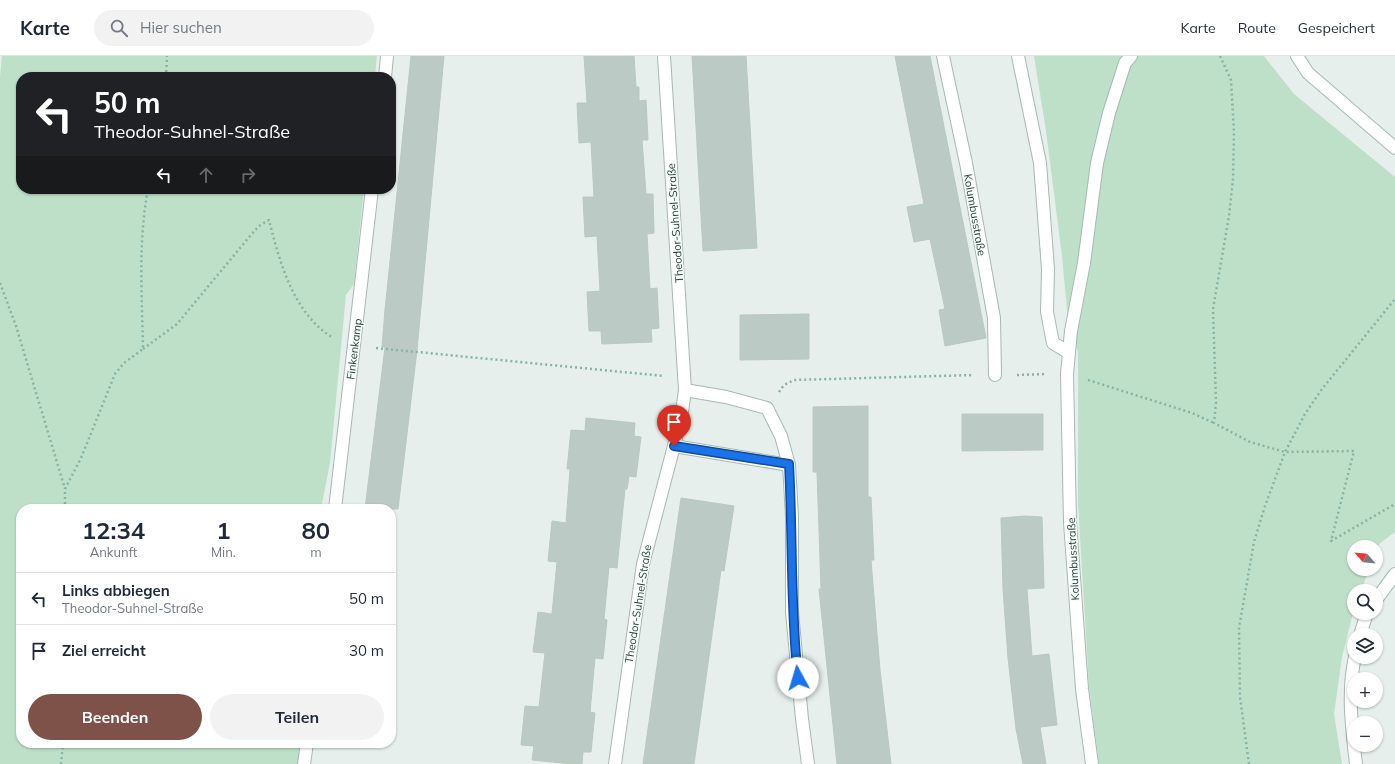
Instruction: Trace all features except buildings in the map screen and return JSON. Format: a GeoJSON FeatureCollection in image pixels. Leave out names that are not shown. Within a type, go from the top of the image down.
{"type":"FeatureCollection","features":[{"type":"Feature","properties":{"kind":"street"},"geometry":{"type":"LineString","coordinates":[[385,72],[387,56]]}},
{"type":"Feature","properties":{"kind":"street","name":"Theodor-Suhnel-Straße"},"geometry":{"type":"LineString","coordinates":[[615,764],[643,564],[681,419],[685,384],[664,56]]}},
{"type":"Feature","properties":{"kind":"street","name":"Kolumbusstraße"},"geometry":{"type":"LineString","coordinates":[[943,56],[966,163],[994,318],[995,375]]}},
{"type":"Feature","properties":{"kind":"street"},"geometry":{"type":"LineString","coordinates":[[1018,56],[1041,170],[1048,269],[1047,312],[1053,343],[1068,352]]}},
{"type":"Feature","properties":{"kind":"street","name":"Kolumbusstraße"},"geometry":{"type":"LineString","coordinates":[[1092,764],[1082,689],[1070,530],[1067,374],[1068,352],[1084,263],[1097,163],[1109,113],[1125,63],[1131,56]]}},
{"type":"Feature","properties":{"kind":"street"},"geometry":{"type":"LineString","coordinates":[[1297,56],[1308,73],[1395,148]]}},
{"type":"Feature","properties":{"kind":"street","name":"Finkenkamp"},"geometry":{"type":"LineString","coordinates":[[336,504],[371,194]]}},
{"type":"Feature","properties":{"kind":"street"},"geometry":{"type":"LineString","coordinates":[[685,384],[767,408],[781,436],[789,464],[792,516],[792,612],[801,711],[808,764]]}},
{"type":"Feature","properties":{"kind":"street"},"geometry":{"type":"LineString","coordinates":[[674,446],[789,464]]}},
{"type":"Feature","properties":{"kind":"street"},"geometry":{"type":"LineString","coordinates":[[1383,590],[1395,574]]}},
{"type":"Feature","properties":{"kind":"street"},"geometry":{"type":"LineString","coordinates":[[1353,664],[1352,720],[1356,764]]}},
{"type":"Feature","properties":{"kind":"street"},"geometry":{"type":"LineString","coordinates":[[304,764],[306,748]]}},
{"type":"Feature","properties":{"kind":"path"},"geometry":{"type":"LineString","coordinates":[[166,72],[167,56]]}},
{"type":"Feature","properties":{"kind":"path"},"geometry":{"type":"LineString","coordinates":[[1214,423],[1216,402],[1213,309],[1230,216],[1234,140],[1231,80],[1220,56]]}},
{"type":"Feature","properties":{"kind":"path"},"geometry":{"type":"LineString","coordinates":[[143,348],[140,254],[142,224],[147,194]]}},
{"type":"Feature","properties":{"kind":"path"},"geometry":{"type":"LineString","coordinates":[[65,489],[81,458],[115,374],[124,363],[177,324],[250,236],[260,226],[269,220],[292,292],[303,308],[327,335],[340,343],[355,346],[685,384]]}},
{"type":"Feature","properties":{"kind":"path"},"geometry":{"type":"LineString","coordinates":[[0,283],[16,326],[65,489],[65,504]]}},
{"type":"Feature","properties":{"kind":"path"},"geometry":{"type":"LineString","coordinates":[[1249,764],[1240,696],[1239,628],[1254,542],[1284,452],[1305,414],[1322,389],[1395,299]]}},
{"type":"Feature","properties":{"kind":"path"},"geometry":{"type":"LineString","coordinates":[[1014,375],[1043,374]]}},
{"type":"Feature","properties":{"kind":"path"},"geometry":{"type":"LineString","coordinates":[[767,408],[784,385],[794,380],[995,375]]}},
{"type":"Feature","properties":{"kind":"path"},"geometry":{"type":"LineString","coordinates":[[1087,379],[1168,405],[1214,423],[1250,442],[1284,452],[1354,451],[1331,541],[1395,504]]}},
{"type":"Feature","properties":{"kind":"path"},"geometry":{"type":"LineString","coordinates":[[61,764],[63,748]]}},
{"type":"Feature","properties":{"kind":"green space"},"geometry":{"type":"Polygon","coordinates":[[[2,56],[377,56],[375,72],[16,72],[16,194],[363,194],[354,284],[346,295],[330,463],[322,504],[16,504],[16,748],[302,748],[300,764],[0,764],[0,76],[2,56]]]}},
{"type":"Feature","properties":{"kind":"green space"},"geometry":{"type":"Polygon","coordinates":[[[1034,56],[1264,56],[1294,94],[1395,177],[1395,532],[1383,541],[1347,540],[1347,576],[1366,576],[1364,584],[1347,584],[1347,620],[1351,620],[1349,628],[1347,628],[1347,637],[1342,657],[1334,714],[1342,764],[1099,764],[1089,686],[1078,504],[1078,352],[1068,321],[1062,256],[1046,131],[1034,56]]]}},
{"type":"Feature","properties":{"kind":"route"},"geometry":{"type":"LineString","coordinates":[[674,446],[789,464],[792,516],[792,612],[798,678]]}}]}
